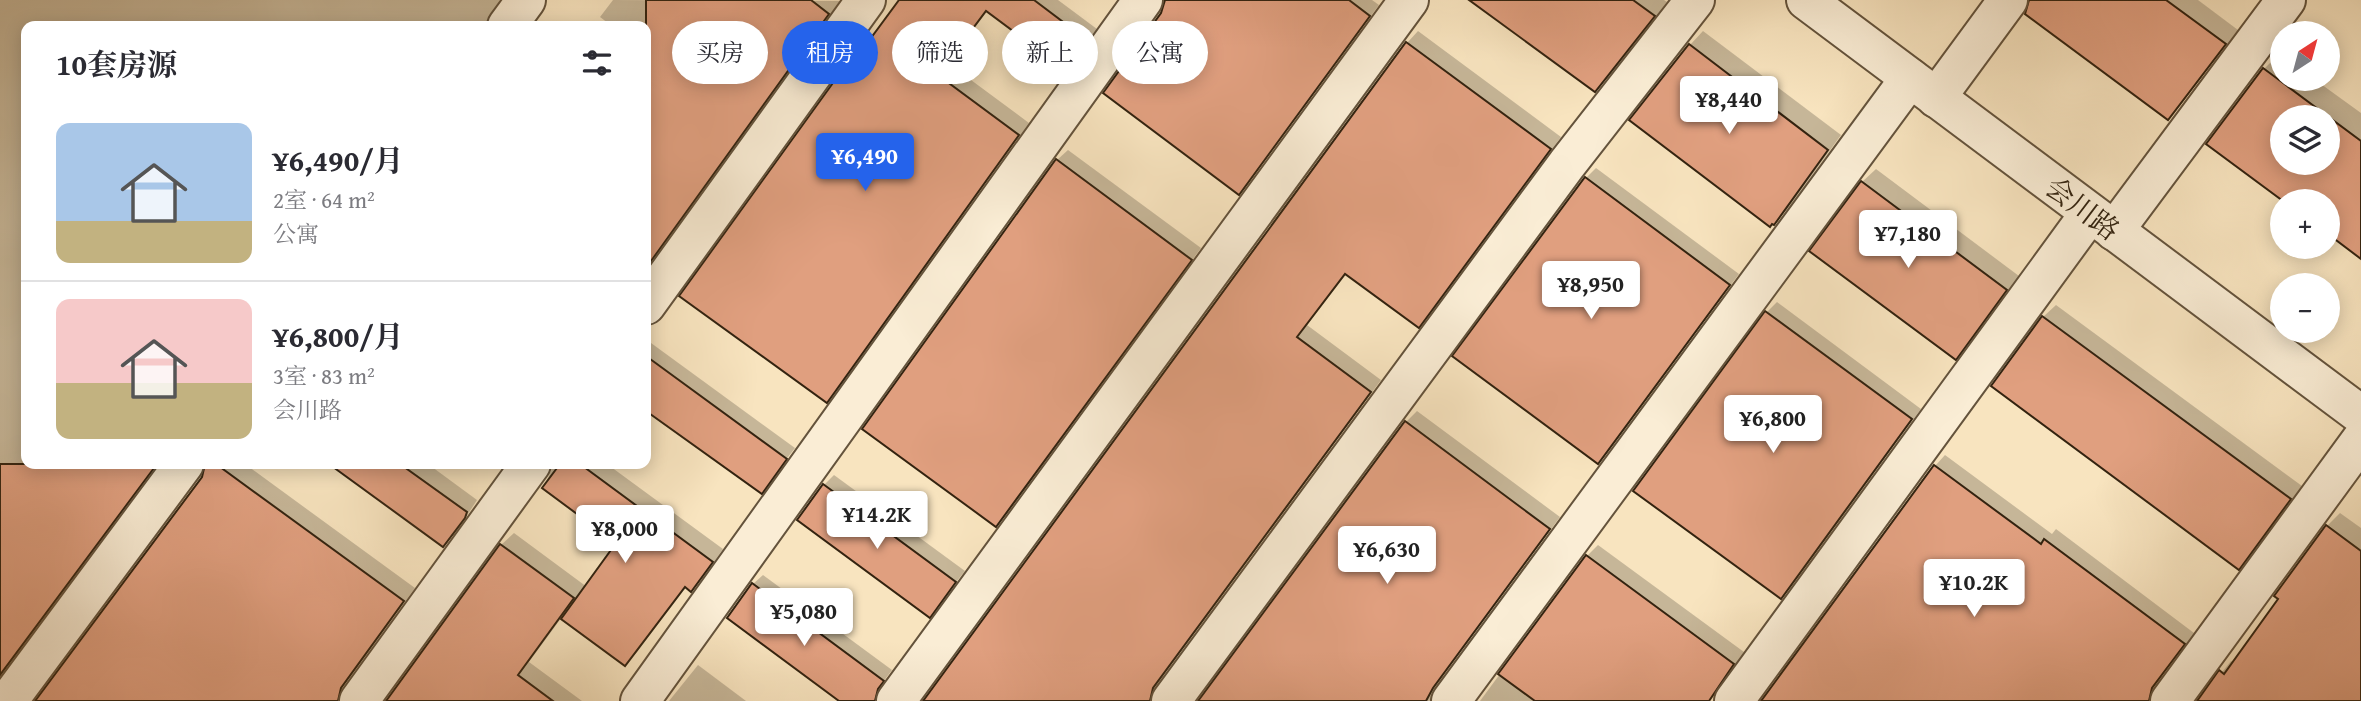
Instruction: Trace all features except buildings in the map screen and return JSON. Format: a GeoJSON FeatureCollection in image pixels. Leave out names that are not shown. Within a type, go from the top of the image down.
{"type":"FeatureCollection","features":[{"type":"Feature","properties":{"kind":"street"},"geometry":{"type":"LineString","coordinates":[[511,21],[526,0]]}},
{"type":"Feature","properties":{"kind":"street"},"geometry":{"type":"LineString","coordinates":[[651,298],[866,0]]}},
{"type":"Feature","properties":{"kind":"street"},"geometry":{"type":"LineString","coordinates":[[640,701],[1143,0]]}},
{"type":"Feature","properties":{"kind":"street"},"geometry":{"type":"LineString","coordinates":[[896,701],[1409,0]]}},
{"type":"Feature","properties":{"kind":"street"},"geometry":{"type":"LineString","coordinates":[[1171,701],[1567,164],[1695,0]]}},
{"type":"Feature","properties":{"kind":"street","name":"会川路"},"geometry":{"type":"LineString","coordinates":[[1806,0],[2361,415]]}},
{"type":"Feature","properties":{"kind":"street"},"geometry":{"type":"LineString","coordinates":[[1451,701],[1923,88],[2008,0]]}},
{"type":"Feature","properties":{"kind":"street"},"geometry":{"type":"LineString","coordinates":[[1734,701],[2102,222],[2286,0]]}},
{"type":"Feature","properties":{"kind":"street"},"geometry":{"type":"LineString","coordinates":[[2170,701],[2361,440]]}},
{"type":"Feature","properties":{"kind":"street"},"geometry":{"type":"LineString","coordinates":[[8,701],[180,469]]}},
{"type":"Feature","properties":{"kind":"street"},"geometry":{"type":"LineString","coordinates":[[359,701],[527,469]]}}]}
